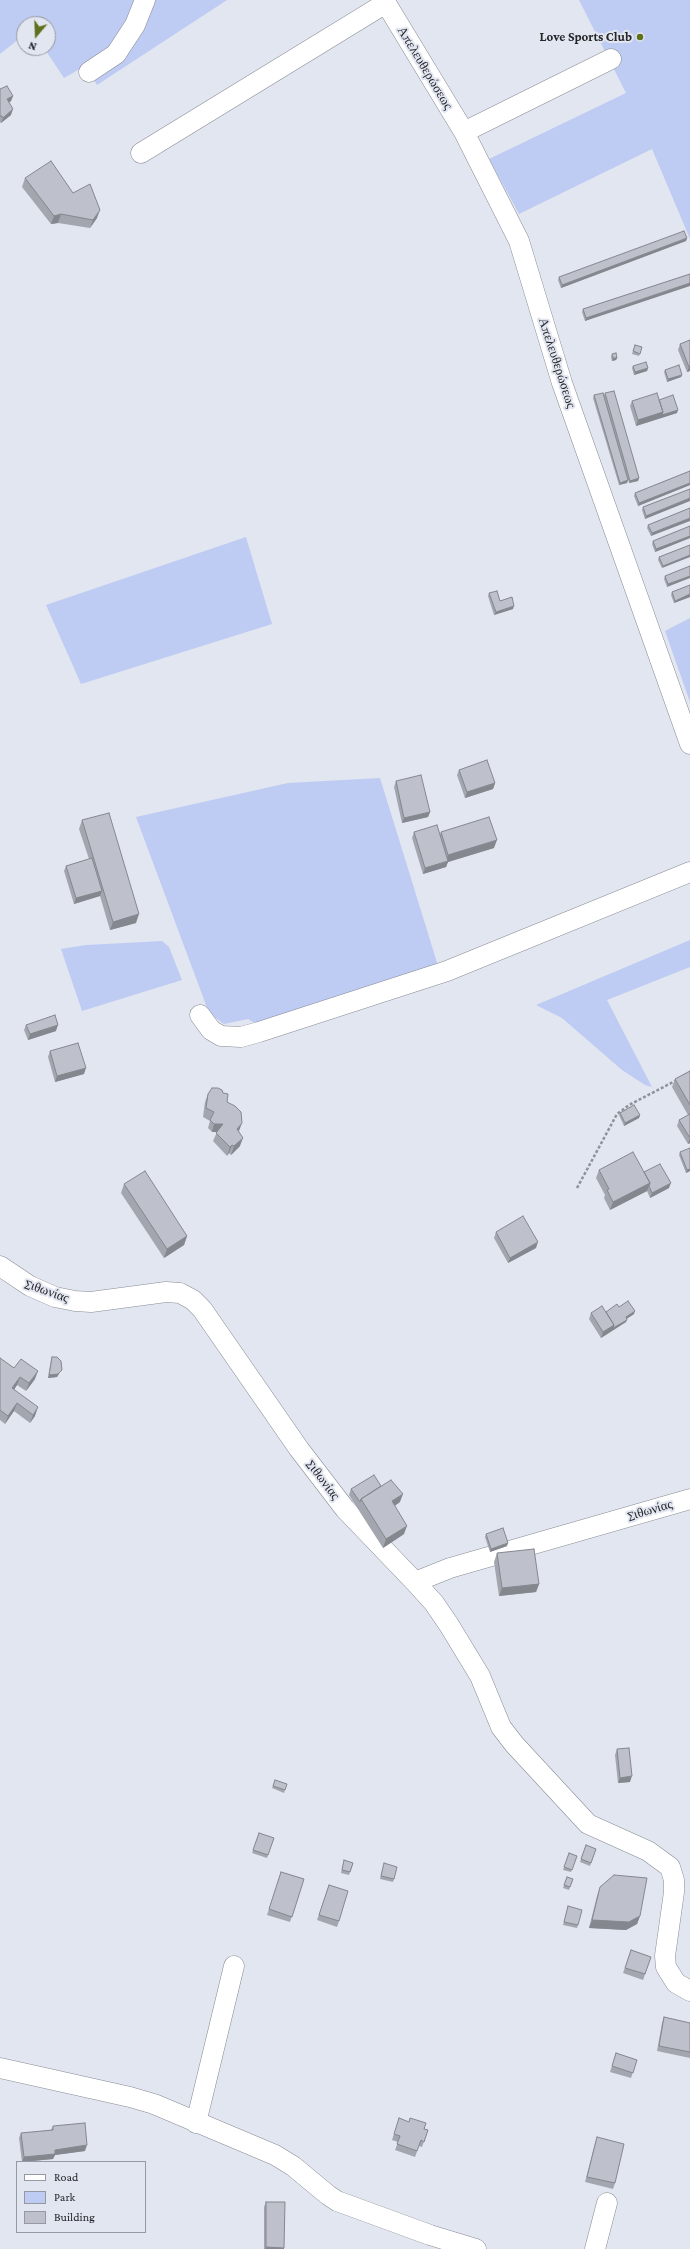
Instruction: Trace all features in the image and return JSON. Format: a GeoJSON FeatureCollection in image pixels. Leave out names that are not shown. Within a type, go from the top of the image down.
{"type":"FeatureCollection","features":[{"type":"Feature","properties":{"kind":"street"},"geometry":{"type":"LineString","coordinates":[[89,72],[116,54],[135,25],[146,0]]}},
{"type":"Feature","properties":{"kind":"street"},"geometry":{"type":"LineString","coordinates":[[141,153],[385,2]]}},
{"type":"Feature","properties":{"kind":"street","name":"Απελευθερώσεως"},"geometry":{"type":"LineString","coordinates":[[385,2],[464,132],[519,241],[562,383],[690,744]]}},
{"type":"Feature","properties":{"kind":"street"},"geometry":{"type":"LineString","coordinates":[[464,132],[611,59]]}},
{"type":"Feature","properties":{"kind":"street"},"geometry":{"type":"LineString","coordinates":[[200,1016],[211,1030],[221,1036],[240,1037],[259,1032],[447,971],[690,872]]}},
{"type":"Feature","properties":{"kind":"street","name":"Σιθωνίας"},"geometry":{"type":"LineString","coordinates":[[0,1266],[30,1286],[55,1297],[75,1301],[91,1302],[166,1292],[180,1293],[193,1300],[202,1309],[299,1449],[345,1509],[415,1582],[450,1568],[690,1499]]}},
{"type":"Feature","properties":{"kind":"street"},"geometry":{"type":"LineString","coordinates":[[415,1582],[434,1603],[453,1631],[480,1676],[501,1727],[514,1744],[588,1824],[648,1850],[670,1867],[674,1880],[674,1892],[665,1956],[666,1968],[676,1983],[690,1991]]}},
{"type":"Feature","properties":{"kind":"street"},"geometry":{"type":"LineString","coordinates":[[196,2123],[234,1966]]}},
{"type":"Feature","properties":{"kind":"street"},"geometry":{"type":"LineString","coordinates":[[0,2068],[130,2097],[154,2104],[275,2155],[293,2166],[337,2201],[430,2235],[476,2249]]}},
{"type":"Feature","properties":{"kind":"street"},"geometry":{"type":"LineString","coordinates":[[595,2249],[607,2203]]}},
{"type":"Feature","properties":{"kind":"path"},"geometry":{"type":"LineString","coordinates":[[577,1188],[617,1114],[629,1105],[683,1077]]}},
{"type":"Feature","properties":{"kind":"green space"},"geometry":{"type":"Polygon","coordinates":[[[0,0],[227,0],[97,85],[85,66],[64,78],[49,56],[56,56],[56,16],[16,16],[16,41],[0,54],[0,0]]]}},
{"type":"Feature","properties":{"kind":"green space"},"geometry":{"type":"Polygon","coordinates":[[[579,0],[690,0],[690,239],[652,149],[519,214],[489,159],[626,93],[579,0]]]}},
{"type":"Feature","properties":{"kind":"green space"},"geometry":{"type":"Polygon","coordinates":[[[246,537],[272,624],[81,684],[46,605],[246,537]]]}},
{"type":"Feature","properties":{"kind":"green space"},"geometry":{"type":"Polygon","coordinates":[[[690,618],[690,702],[665,631],[690,618]]]}},
{"type":"Feature","properties":{"kind":"green space"},"geometry":{"type":"Polygon","coordinates":[[[380,778],[439,969],[262,1028],[248,1019],[224,1024],[209,1013],[136,817],[288,783],[380,778]]]}},
{"type":"Feature","properties":{"kind":"green space"},"geometry":{"type":"Polygon","coordinates":[[[690,940],[690,967],[607,1000],[652,1087],[645,1085],[622,1070],[562,1018],[536,1005],[690,940]]]}},
{"type":"Feature","properties":{"kind":"green space"},"geometry":{"type":"Polygon","coordinates":[[[162,941],[169,947],[182,980],[82,1011],[61,949],[86,945],[162,941]]]}},
{"type":"Feature","properties":{"kind":"building"},"geometry":{"type":"Polygon","coordinates":[[[7,86],[13,96],[7,99],[13,109],[3,118],[0,116],[0,89],[7,86]]]}},
{"type":"Feature","properties":{"kind":"building"},"geometry":{"type":"Polygon","coordinates":[[[51,161],[73,193],[90,184],[100,210],[93,220],[61,214],[54,216],[25,178],[51,161]]]}},
{"type":"Feature","properties":{"kind":"building"},"geometry":{"type":"Polygon","coordinates":[[[684,231],[687,238],[562,285],[559,277],[684,231]]]}},
{"type":"Feature","properties":{"kind":"building"},"geometry":{"type":"Polygon","coordinates":[[[690,274],[690,283],[586,318],[583,309],[690,274]]]}},
{"type":"Feature","properties":{"kind":"building"},"geometry":{"type":"Polygon","coordinates":[[[690,340],[690,366],[689,367],[680,344],[690,340]]]}},
{"type":"Feature","properties":{"kind":"building"},"geometry":{"type":"Polygon","coordinates":[[[635,345],[642,347],[640,354],[633,351],[635,345]]]}},
{"type":"Feature","properties":{"kind":"building"},"geometry":{"type":"Polygon","coordinates":[[[616,353],[617,358],[613,358],[612,354],[616,353]]]}},
{"type":"Feature","properties":{"kind":"building"},"geometry":{"type":"Polygon","coordinates":[[[646,362],[648,368],[635,372],[633,366],[646,362]]]}},
{"type":"Feature","properties":{"kind":"building"},"geometry":{"type":"Polygon","coordinates":[[[679,365],[682,375],[668,379],[665,370],[679,365]]]}},
{"type":"Feature","properties":{"kind":"building"},"geometry":{"type":"Polygon","coordinates":[[[614,391],[639,478],[630,481],[605,393],[614,391]]]}},
{"type":"Feature","properties":{"kind":"building"},"geometry":{"type":"Polygon","coordinates":[[[603,393],[628,480],[620,483],[594,395],[603,393]]]}},
{"type":"Feature","properties":{"kind":"building"},"geometry":{"type":"Polygon","coordinates":[[[657,393],[663,412],[638,420],[632,401],[657,393]]]}},
{"type":"Feature","properties":{"kind":"building"},"geometry":{"type":"Polygon","coordinates":[[[673,395],[678,410],[662,415],[663,412],[659,400],[673,395]]]}},
{"type":"Feature","properties":{"kind":"building"},"geometry":{"type":"Polygon","coordinates":[[[690,471],[690,483],[639,503],[635,493],[690,471]]]}},
{"type":"Feature","properties":{"kind":"building"},"geometry":{"type":"Polygon","coordinates":[[[690,489],[690,498],[646,516],[643,507],[690,489]]]}},
{"type":"Feature","properties":{"kind":"building"},"geometry":{"type":"Polygon","coordinates":[[[690,508],[690,518],[652,533],[648,525],[690,508]]]}},
{"type":"Feature","properties":{"kind":"building"},"geometry":{"type":"Polygon","coordinates":[[[690,526],[690,536],[656,549],[653,541],[690,526]]]}},
{"type":"Feature","properties":{"kind":"building"},"geometry":{"type":"Polygon","coordinates":[[[690,545],[690,555],[663,566],[659,557],[690,545]]]}},
{"type":"Feature","properties":{"kind":"building"},"geometry":{"type":"Polygon","coordinates":[[[690,566],[690,576],[668,584],[665,576],[690,566]]]}},
{"type":"Feature","properties":{"kind":"building"},"geometry":{"type":"Polygon","coordinates":[[[690,585],[690,594],[675,601],[672,592],[690,585]]]}},
{"type":"Feature","properties":{"kind":"building"},"geometry":{"type":"Polygon","coordinates":[[[497,591],[500,601],[512,597],[514,606],[496,612],[489,593],[497,591]]]}},
{"type":"Feature","properties":{"kind":"building"},"geometry":{"type":"Polygon","coordinates":[[[487,760],[495,783],[467,792],[459,770],[487,760]]]}},
{"type":"Feature","properties":{"kind":"building"},"geometry":{"type":"Polygon","coordinates":[[[421,775],[430,812],[404,818],[396,781],[421,775]]]}},
{"type":"Feature","properties":{"kind":"building"},"geometry":{"type":"Polygon","coordinates":[[[109,813],[139,914],[113,922],[82,820],[109,813]]]}},
{"type":"Feature","properties":{"kind":"building"},"geometry":{"type":"Polygon","coordinates":[[[489,817],[497,840],[448,855],[441,832],[489,817]]]}},
{"type":"Feature","properties":{"kind":"building"},"geometry":{"type":"Polygon","coordinates":[[[437,825],[448,861],[425,868],[414,832],[437,825]]]}},
{"type":"Feature","properties":{"kind":"building"},"geometry":{"type":"Polygon","coordinates":[[[92,858],[102,891],[76,898],[66,866],[92,858]]]}},
{"type":"Feature","properties":{"kind":"building"},"geometry":{"type":"Polygon","coordinates":[[[55,1015],[58,1025],[30,1034],[26,1025],[55,1015]]]}},
{"type":"Feature","properties":{"kind":"building"},"geometry":{"type":"Polygon","coordinates":[[[78,1043],[86,1068],[57,1076],[50,1051],[78,1043]]]}},
{"type":"Feature","properties":{"kind":"building"},"geometry":{"type":"Polygon","coordinates":[[[690,1071],[690,1105],[675,1079],[690,1071]]]}},
{"type":"Feature","properties":{"kind":"building"},"geometry":{"type":"Polygon","coordinates":[[[212,1088],[218,1088],[222,1090],[223,1093],[228,1094],[227,1102],[235,1106],[241,1112],[242,1123],[237,1129],[243,1138],[234,1146],[232,1145],[230,1147],[216,1133],[223,1124],[214,1124],[210,1120],[214,1112],[206,1108],[208,1094],[212,1088]]]}},
{"type":"Feature","properties":{"kind":"building"},"geometry":{"type":"Polygon","coordinates":[[[634,1105],[640,1115],[625,1123],[620,1113],[634,1105]]]}},
{"type":"Feature","properties":{"kind":"building"},"geometry":{"type":"Polygon","coordinates":[[[690,1114],[690,1138],[679,1120],[690,1114]]]}},
{"type":"Feature","properties":{"kind":"building"},"geometry":{"type":"Polygon","coordinates":[[[690,1148],[690,1169],[687,1170],[680,1152],[690,1148]]]}},
{"type":"Feature","properties":{"kind":"building"},"geometry":{"type":"Polygon","coordinates":[[[633,1152],[650,1183],[613,1202],[607,1190],[609,1189],[599,1170],[633,1152]]]}},
{"type":"Feature","properties":{"kind":"building"},"geometry":{"type":"Polygon","coordinates":[[[660,1164],[671,1183],[652,1193],[649,1186],[650,1183],[644,1172],[660,1164]]]}},
{"type":"Feature","properties":{"kind":"building"},"geometry":{"type":"Polygon","coordinates":[[[145,1171],[187,1236],[167,1249],[124,1184],[145,1171]]]}},
{"type":"Feature","properties":{"kind":"building"},"geometry":{"type":"Polygon","coordinates":[[[523,1216],[538,1242],[510,1258],[496,1232],[523,1216]]]}},
{"type":"Feature","properties":{"kind":"building"},"geometry":{"type":"Polygon","coordinates":[[[628,1301],[635,1311],[626,1317],[627,1320],[613,1328],[614,1325],[606,1312],[617,1304],[619,1307],[628,1301]]]}},
{"type":"Feature","properties":{"kind":"building"},"geometry":{"type":"Polygon","coordinates":[[[602,1306],[614,1325],[603,1332],[591,1313],[602,1306]]]}},
{"type":"Feature","properties":{"kind":"building"},"geometry":{"type":"Polygon","coordinates":[[[52,1357],[57,1357],[61,1361],[62,1370],[58,1374],[49,1375],[52,1357]]]}},
{"type":"Feature","properties":{"kind":"building"},"geometry":{"type":"Polygon","coordinates":[[[0,1358],[14,1368],[21,1359],[38,1371],[29,1383],[20,1377],[12,1388],[38,1407],[33,1415],[17,1403],[8,1416],[0,1410],[0,1358]]]}},
{"type":"Feature","properties":{"kind":"building"},"geometry":{"type":"Polygon","coordinates":[[[374,1475],[381,1486],[361,1499],[360,1502],[351,1489],[374,1475]]]}},
{"type":"Feature","properties":{"kind":"building"},"geometry":{"type":"Polygon","coordinates":[[[391,1480],[403,1494],[392,1501],[407,1526],[386,1539],[361,1499],[391,1480]]]}},
{"type":"Feature","properties":{"kind":"building"},"geometry":{"type":"Polygon","coordinates":[[[503,1528],[508,1543],[491,1549],[486,1534],[503,1528]]]}},
{"type":"Feature","properties":{"kind":"building"},"geometry":{"type":"Polygon","coordinates":[[[534,1549],[539,1584],[502,1588],[497,1553],[534,1549]]]}},
{"type":"Feature","properties":{"kind":"building"},"geometry":{"type":"Polygon","coordinates":[[[629,1748],[632,1776],[620,1778],[617,1749],[629,1748]]]}},
{"type":"Feature","properties":{"kind":"building"},"geometry":{"type":"Polygon","coordinates":[[[275,1780],[287,1784],[285,1790],[273,1786],[275,1780]]]}},
{"type":"Feature","properties":{"kind":"building"},"geometry":{"type":"Polygon","coordinates":[[[259,1833],[274,1838],[268,1855],[253,1850],[259,1833]]]}},
{"type":"Feature","properties":{"kind":"building"},"geometry":{"type":"Polygon","coordinates":[[[586,1845],[596,1849],[591,1863],[581,1859],[586,1845]]]}},
{"type":"Feature","properties":{"kind":"building"},"geometry":{"type":"Polygon","coordinates":[[[569,1853],[577,1856],[572,1870],[564,1867],[569,1853]]]}},
{"type":"Feature","properties":{"kind":"building"},"geometry":{"type":"Polygon","coordinates":[[[344,1860],[353,1863],[350,1872],[342,1870],[344,1860]]]}},
{"type":"Feature","properties":{"kind":"building"},"geometry":{"type":"Polygon","coordinates":[[[384,1863],[397,1867],[394,1879],[381,1876],[384,1863]]]}},
{"type":"Feature","properties":{"kind":"building"},"geometry":{"type":"Polygon","coordinates":[[[281,1872],[304,1879],[292,1917],[269,1909],[281,1872]]]}},
{"type":"Feature","properties":{"kind":"building"},"geometry":{"type":"Polygon","coordinates":[[[614,1875],[647,1878],[640,1916],[629,1922],[592,1920],[600,1887],[614,1875]]]}},
{"type":"Feature","properties":{"kind":"building"},"geometry":{"type":"Polygon","coordinates":[[[567,1877],[573,1879],[570,1887],[564,1885],[567,1877]]]}},
{"type":"Feature","properties":{"kind":"building"},"geometry":{"type":"Polygon","coordinates":[[[329,1885],[348,1891],[339,1921],[319,1915],[329,1885]]]}},
{"type":"Feature","properties":{"kind":"building"},"geometry":{"type":"Polygon","coordinates":[[[568,1906],[582,1910],[578,1925],[564,1922],[568,1906]]]}},
{"type":"Feature","properties":{"kind":"building"},"geometry":{"type":"Polygon","coordinates":[[[631,1950],[651,1957],[645,1974],[625,1968],[631,1950]]]}},
{"type":"Feature","properties":{"kind":"building"},"geometry":{"type":"Polygon","coordinates":[[[664,2017],[690,2023],[690,2052],[659,2046],[664,2017]]]}},
{"type":"Feature","properties":{"kind":"building"},"geometry":{"type":"Polygon","coordinates":[[[616,2053],[637,2060],[633,2073],[612,2066],[616,2053]]]}},
{"type":"Feature","properties":{"kind":"building"},"geometry":{"type":"Polygon","coordinates":[[[399,2118],[409,2122],[410,2118],[426,2123],[424,2129],[428,2130],[424,2142],[421,2140],[417,2151],[397,2144],[400,2136],[394,2134],[399,2118]]]}},
{"type":"Feature","properties":{"kind":"building"},"geometry":{"type":"Polygon","coordinates":[[[85,2123],[87,2145],[55,2150],[55,2154],[24,2157],[21,2133],[53,2130],[53,2126],[85,2123]]]}},
{"type":"Feature","properties":{"kind":"building"},"geometry":{"type":"Polygon","coordinates":[[[597,2137],[624,2144],[615,2183],[587,2177],[597,2137]]]}},
{"type":"Feature","properties":{"kind":"building"},"geometry":{"type":"Polygon","coordinates":[[[266,2202],[285,2202],[284,2248],[266,2247],[266,2202]]]}},
{"type":"Feature","properties":{"kind":"place","name":"Love Sports Club"},"geometry":{"type":"Point","coordinates":[640,37]}}]}
